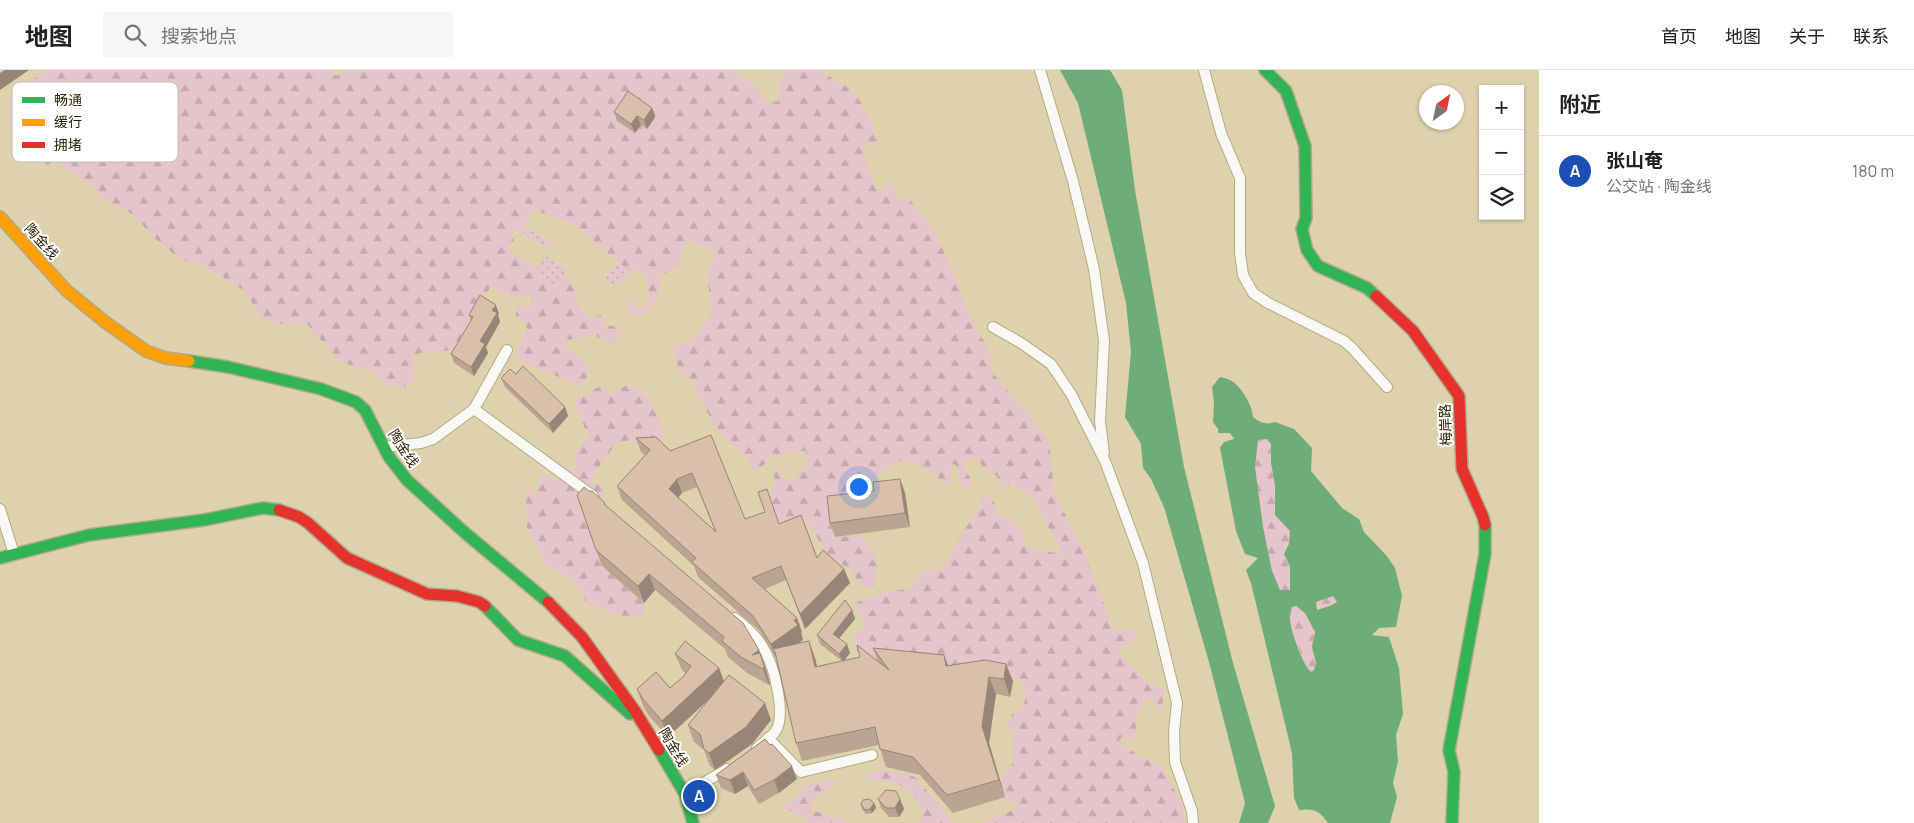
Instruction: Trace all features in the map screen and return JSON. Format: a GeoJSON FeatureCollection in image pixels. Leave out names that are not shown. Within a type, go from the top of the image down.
{"type":"FeatureCollection","features":[{"type":"Feature","properties":{"kind":"street"},"geometry":{"type":"LineString","coordinates":[[1040,70],[1073,181],[1094,269],[1104,341],[1100,422],[1105,461]]}},
{"type":"Feature","properties":{"kind":"street"},"geometry":{"type":"LineString","coordinates":[[1204,70],[1221,133],[1240,178],[1240,253],[1243,275],[1253,293],[1268,303],[1344,341],[1387,387]]}},
{"type":"Feature","properties":{"kind":"street","name":"梅岸路"},"geometry":{"type":"LineString","coordinates":[[1264,70],[1286,91],[1305,146],[1306,218],[1302,229],[1307,250],[1318,266],[1367,288],[1413,331],[1459,396],[1462,469],[1483,517],[1486,532],[1485,554],[1449,750],[1454,772],[1452,823]]}},
{"type":"Feature","properties":{"kind":"street","name":"陶金线"},"geometry":{"type":"LineString","coordinates":[[0,217],[66,290],[105,322],[146,351],[165,358],[228,367],[321,389],[356,402],[365,410],[389,457],[407,480],[464,532],[554,607],[582,637],[635,711],[685,794],[693,823]]}},
{"type":"Feature","properties":{"kind":"street"},"geometry":{"type":"LineString","coordinates":[[993,327],[1021,343],[1051,364],[1070,394],[1105,461],[1143,563],[1177,703],[1174,732],[1175,762],[1192,811],[1193,823]]}},
{"type":"Feature","properties":{"kind":"street"},"geometry":{"type":"LineString","coordinates":[[384,447],[421,443],[433,439],[474,409],[507,350]]}},
{"type":"Feature","properties":{"kind":"street"},"geometry":{"type":"LineString","coordinates":[[474,409],[602,502]]}},
{"type":"Feature","properties":{"kind":"street"},"geometry":{"type":"LineString","coordinates":[[0,558],[89,535],[204,520],[263,508],[282,511],[299,516],[347,558],[427,594],[457,596],[479,602],[489,609],[518,640],[565,656],[644,727]]}},
{"type":"Feature","properties":{"kind":"street"},"geometry":{"type":"LineString","coordinates":[[0,509],[14,554]]}},
{"type":"Feature","properties":{"kind":"street"},"geometry":{"type":"LineString","coordinates":[[725,608],[756,636],[765,649],[774,672],[780,713],[776,731],[751,753]]}},
{"type":"Feature","properties":{"kind":"street"},"geometry":{"type":"LineString","coordinates":[[768,738],[801,772],[872,755]]}},
{"type":"Feature","properties":{"kind":"street"},"geometry":{"type":"LineString","coordinates":[[685,794],[734,765]]}},
{"type":"Feature","properties":{"kind":"green space"},"geometry":{"type":"Polygon","coordinates":[[[49,70],[332,70],[335,76],[348,71],[358,72],[358,70],[732,70],[758,88],[763,97],[770,103],[778,101],[779,82],[787,70],[819,70],[850,89],[860,101],[871,121],[879,142],[867,143],[863,148],[875,189],[882,190],[886,183],[894,184],[895,195],[902,199],[910,199],[935,232],[963,294],[966,310],[981,337],[988,345],[992,372],[1046,435],[1050,447],[1054,493],[1083,549],[1100,591],[1113,632],[1118,626],[1122,631],[1133,629],[1137,636],[1127,646],[1119,648],[1121,655],[1148,682],[1164,689],[1162,709],[1156,706],[1155,699],[1144,699],[1143,707],[1138,707],[1137,742],[1122,737],[1119,741],[1139,756],[1162,766],[1182,805],[1185,823],[981,823],[1016,809],[1014,802],[994,799],[1001,778],[1012,766],[1014,734],[1008,730],[1007,725],[1013,712],[1019,712],[1024,703],[1025,691],[1020,678],[951,667],[938,666],[922,670],[912,669],[882,664],[872,660],[857,651],[853,642],[857,632],[864,628],[861,616],[856,609],[857,602],[911,587],[921,573],[931,570],[940,571],[977,512],[981,496],[992,497],[998,517],[1007,517],[1022,531],[1025,547],[1046,552],[1062,553],[1033,497],[1011,483],[1007,489],[1003,488],[997,476],[983,467],[976,457],[967,461],[964,470],[970,478],[970,488],[963,489],[959,483],[960,475],[955,464],[950,465],[952,484],[943,484],[935,473],[921,468],[918,462],[898,461],[873,479],[864,496],[828,507],[834,537],[860,536],[874,552],[877,562],[875,584],[869,587],[861,586],[848,567],[828,560],[813,528],[806,521],[781,522],[773,517],[769,495],[775,484],[774,473],[779,471],[786,481],[793,480],[808,465],[806,451],[775,457],[772,453],[760,468],[754,470],[746,456],[718,432],[695,389],[697,385],[678,368],[672,346],[689,342],[711,316],[712,308],[706,273],[713,264],[713,252],[688,241],[675,269],[660,276],[659,289],[651,308],[641,316],[635,317],[625,301],[628,297],[637,310],[644,306],[650,298],[646,276],[632,267],[624,267],[589,238],[585,231],[563,220],[533,210],[524,228],[516,229],[511,237],[514,240],[507,250],[537,268],[554,287],[563,275],[571,282],[582,313],[593,317],[601,315],[605,319],[603,326],[616,326],[620,335],[617,338],[619,342],[610,345],[591,333],[584,338],[565,340],[566,347],[584,361],[589,373],[581,386],[513,358],[527,331],[526,324],[516,317],[516,308],[521,305],[530,308],[533,300],[529,296],[509,295],[490,287],[482,302],[469,318],[468,333],[461,342],[448,350],[413,356],[414,377],[412,380],[404,387],[387,384],[376,373],[338,361],[326,344],[314,335],[309,325],[297,322],[282,324],[261,319],[245,291],[206,267],[180,259],[153,237],[134,215],[103,198],[94,187],[56,162],[178,162],[178,82],[29,82],[49,70]]]}},
{"type":"Feature","properties":{"kind":"green space"},"geometry":{"type":"Polygon","coordinates":[[[12,97],[12,126],[9,115],[12,97]]]}},
{"type":"Feature","properties":{"kind":"green space"},"geometry":{"type":"Polygon","coordinates":[[[42,162],[52,162],[48,165],[42,162]]]}},
{"type":"Feature","properties":{"kind":"green space"},"geometry":{"type":"Polygon","coordinates":[[[516,228],[531,231],[553,243],[550,247],[536,243],[516,228]]]}},
{"type":"Feature","properties":{"kind":"green space"},"geometry":{"type":"Polygon","coordinates":[[[545,255],[567,270],[554,287],[537,268],[545,255]]]}},
{"type":"Feature","properties":{"kind":"green space"},"geometry":{"type":"Polygon","coordinates":[[[618,263],[624,267],[634,269],[615,286],[605,278],[618,263]]]}},
{"type":"Feature","properties":{"kind":"green space"},"geometry":{"type":"Polygon","coordinates":[[[604,385],[609,394],[624,386],[637,388],[649,399],[654,407],[663,432],[660,450],[643,450],[629,440],[616,443],[591,478],[592,483],[596,485],[601,483],[605,490],[600,503],[602,566],[644,603],[643,617],[618,615],[586,602],[580,590],[569,577],[547,566],[527,528],[526,494],[528,488],[537,496],[540,476],[549,475],[554,481],[578,466],[575,458],[577,451],[589,438],[574,402],[579,397],[589,396],[594,389],[604,385]]]}},
{"type":"Feature","properties":{"kind":"green space"},"geometry":{"type":"Polygon","coordinates":[[[1267,439],[1271,444],[1271,463],[1275,485],[1275,515],[1290,531],[1289,544],[1284,554],[1290,565],[1291,590],[1280,590],[1272,571],[1263,527],[1255,467],[1258,440],[1267,439]]]}},
{"type":"Feature","properties":{"kind":"green space"},"geometry":{"type":"Polygon","coordinates":[[[1333,596],[1337,601],[1332,605],[1317,610],[1316,602],[1333,596]]]}},
{"type":"Feature","properties":{"kind":"green space"},"geometry":{"type":"Polygon","coordinates":[[[1297,606],[1305,613],[1315,632],[1312,647],[1316,663],[1314,670],[1311,672],[1301,655],[1291,624],[1292,607],[1297,606]]]}},
{"type":"Feature","properties":{"kind":"green space"},"geometry":{"type":"Polygon","coordinates":[[[883,770],[915,777],[955,823],[917,823],[922,817],[923,810],[907,790],[894,783],[867,779],[867,775],[872,772],[883,770]]]}},
{"type":"Feature","properties":{"kind":"green space"},"geometry":{"type":"Polygon","coordinates":[[[836,780],[833,786],[811,802],[810,811],[819,812],[849,823],[810,823],[783,807],[784,803],[797,798],[805,785],[836,780]]]}},
{"type":"Feature","properties":{"kind":"shaded area"},"geometry":{"type":"Polygon","coordinates":[[[1060,70],[1110,70],[1122,90],[1135,190],[1184,467],[1233,663],[1275,806],[1268,823],[1239,823],[1245,803],[1209,662],[1164,507],[1151,479],[1143,468],[1141,444],[1125,417],[1131,352],[1126,303],[1078,103],[1060,70]]]}},
{"type":"Feature","properties":{"kind":"shaded area"},"geometry":{"type":"Polygon","coordinates":[[[1220,377],[1231,380],[1246,397],[1253,417],[1261,422],[1275,422],[1294,429],[1312,448],[1311,471],[1342,508],[1359,519],[1364,532],[1387,556],[1395,568],[1402,596],[1396,627],[1379,628],[1372,635],[1389,637],[1399,668],[1403,714],[1396,735],[1398,761],[1393,783],[1397,797],[1390,823],[1328,823],[1316,811],[1309,809],[1299,810],[1294,798],[1292,753],[1251,583],[1246,570],[1258,558],[1245,554],[1236,531],[1220,448],[1224,442],[1234,439],[1230,433],[1218,433],[1218,429],[1213,422],[1214,402],[1212,387],[1220,377]],[[1267,439],[1258,440],[1255,467],[1263,527],[1272,571],[1280,590],[1290,590],[1290,566],[1284,554],[1289,544],[1290,531],[1275,515],[1275,485],[1271,463],[1271,444],[1267,439]],[[1333,596],[1316,602],[1317,610],[1337,602],[1333,596]],[[1296,606],[1292,607],[1290,619],[1292,632],[1301,655],[1311,672],[1314,670],[1316,663],[1312,647],[1315,632],[1305,613],[1296,606]]]}},
{"type":"Feature","properties":{"kind":"building"},"geometry":{"type":"Polygon","coordinates":[[[628,91],[652,108],[644,120],[637,116],[631,124],[614,112],[628,91]]]}},
{"type":"Feature","properties":{"kind":"building"},"geometry":{"type":"Polygon","coordinates":[[[480,295],[496,305],[492,310],[497,313],[480,341],[485,344],[471,367],[451,354],[473,317],[469,315],[480,295]]]}},
{"type":"Feature","properties":{"kind":"building"},"geometry":{"type":"Polygon","coordinates":[[[523,366],[565,407],[549,424],[501,378],[510,369],[516,374],[523,366]]]}},
{"type":"Feature","properties":{"kind":"building"},"geometry":{"type":"Polygon","coordinates":[[[711,435],[745,519],[765,512],[758,492],[767,489],[779,524],[801,515],[817,558],[823,550],[844,569],[800,614],[781,566],[752,578],[797,618],[794,620],[798,625],[771,644],[753,616],[692,562],[696,558],[617,486],[650,450],[636,438],[656,437],[670,451],[711,435]],[[692,473],[677,479],[669,489],[716,532],[692,473]]]}},
{"type":"Feature","properties":{"kind":"building"},"geometry":{"type":"Polygon","coordinates":[[[900,479],[905,513],[830,523],[827,496],[874,491],[873,482],[900,479]]]}},
{"type":"Feature","properties":{"kind":"building"},"geometry":{"type":"Polygon","coordinates":[[[584,487],[592,491],[604,504],[743,623],[759,650],[752,655],[760,653],[763,669],[741,657],[722,641],[724,637],[649,574],[638,586],[596,550],[577,495],[584,487]]]}},
{"type":"Feature","properties":{"kind":"building"},"geometry":{"type":"Polygon","coordinates":[[[845,600],[852,610],[833,634],[847,644],[839,654],[817,635],[845,600]]]}},
{"type":"Feature","properties":{"kind":"building"},"geometry":{"type":"Polygon","coordinates":[[[685,641],[719,668],[662,721],[637,689],[656,672],[670,688],[683,677],[691,666],[675,654],[685,641]]]}},
{"type":"Feature","properties":{"kind":"building"},"geometry":{"type":"Polygon","coordinates":[[[809,641],[815,667],[860,657],[857,645],[889,670],[873,648],[944,655],[946,666],[985,660],[1006,664],[1004,679],[989,677],[982,726],[999,780],[947,795],[913,757],[880,749],[875,727],[796,743],[773,649],[809,641]]]}},
{"type":"Feature","properties":{"kind":"building"},"geometry":{"type":"Polygon","coordinates":[[[729,675],[765,703],[746,727],[709,753],[704,749],[700,734],[688,725],[729,675]]]}},
{"type":"Feature","properties":{"kind":"building"},"geometry":{"type":"Polygon","coordinates":[[[765,739],[792,766],[774,780],[754,790],[743,772],[730,780],[716,775],[765,739]]]}},
{"type":"Feature","properties":{"kind":"building"},"geometry":{"type":"Polygon","coordinates":[[[886,790],[896,791],[900,799],[895,808],[886,808],[878,799],[886,790]]]}},
{"type":"Feature","properties":{"kind":"building"},"geometry":{"type":"Polygon","coordinates":[[[869,799],[874,803],[870,809],[865,810],[861,804],[863,800],[869,799]]]}},
{"type":"Feature","properties":{"kind":"traffic: fast"},"geometry":{"type":"LineString","coordinates":[[1265,70],[1286,91],[1305,146],[1306,218],[1302,229],[1307,250],[1318,266],[1367,288],[1376,296]]}},
{"type":"Feature","properties":{"kind":"traffic: fast"},"geometry":{"type":"LineString","coordinates":[[189,361],[228,367],[321,389],[356,402],[365,410],[389,457],[407,480],[464,532],[548,602]]}},
{"type":"Feature","properties":{"kind":"traffic: fast"},"geometry":{"type":"LineString","coordinates":[[0,558],[89,535],[204,520],[263,508],[279,510]]}},
{"type":"Feature","properties":{"kind":"traffic: fast"},"geometry":{"type":"LineString","coordinates":[[1452,823],[1454,772],[1449,750],[1485,554],[1485,525]]}},
{"type":"Feature","properties":{"kind":"traffic: fast"},"geometry":{"type":"LineString","coordinates":[[485,606],[518,640],[565,656],[630,714]]}},
{"type":"Feature","properties":{"kind":"traffic: fast"},"geometry":{"type":"LineString","coordinates":[[659,750],[685,794],[693,823]]}},
{"type":"Feature","properties":{"kind":"traffic: slow"},"geometry":{"type":"LineString","coordinates":[[0,217],[66,290],[105,322],[146,351],[165,358],[189,361]]}},
{"type":"Feature","properties":{"kind":"traffic: jam"},"geometry":{"type":"LineString","coordinates":[[1376,296],[1413,331],[1459,396],[1462,469],[1485,525]]}},
{"type":"Feature","properties":{"kind":"traffic: jam"},"geometry":{"type":"LineString","coordinates":[[279,510],[299,517],[308,523],[347,558],[427,594],[457,596],[479,602],[485,606]]}},
{"type":"Feature","properties":{"kind":"traffic: jam"},"geometry":{"type":"LineString","coordinates":[[548,602],[582,637],[635,711],[659,750]]}},
{"type":"Feature","properties":{"kind":"place","name":"张山奄"},"geometry":{"type":"Point","coordinates":[699,796]}}]}
